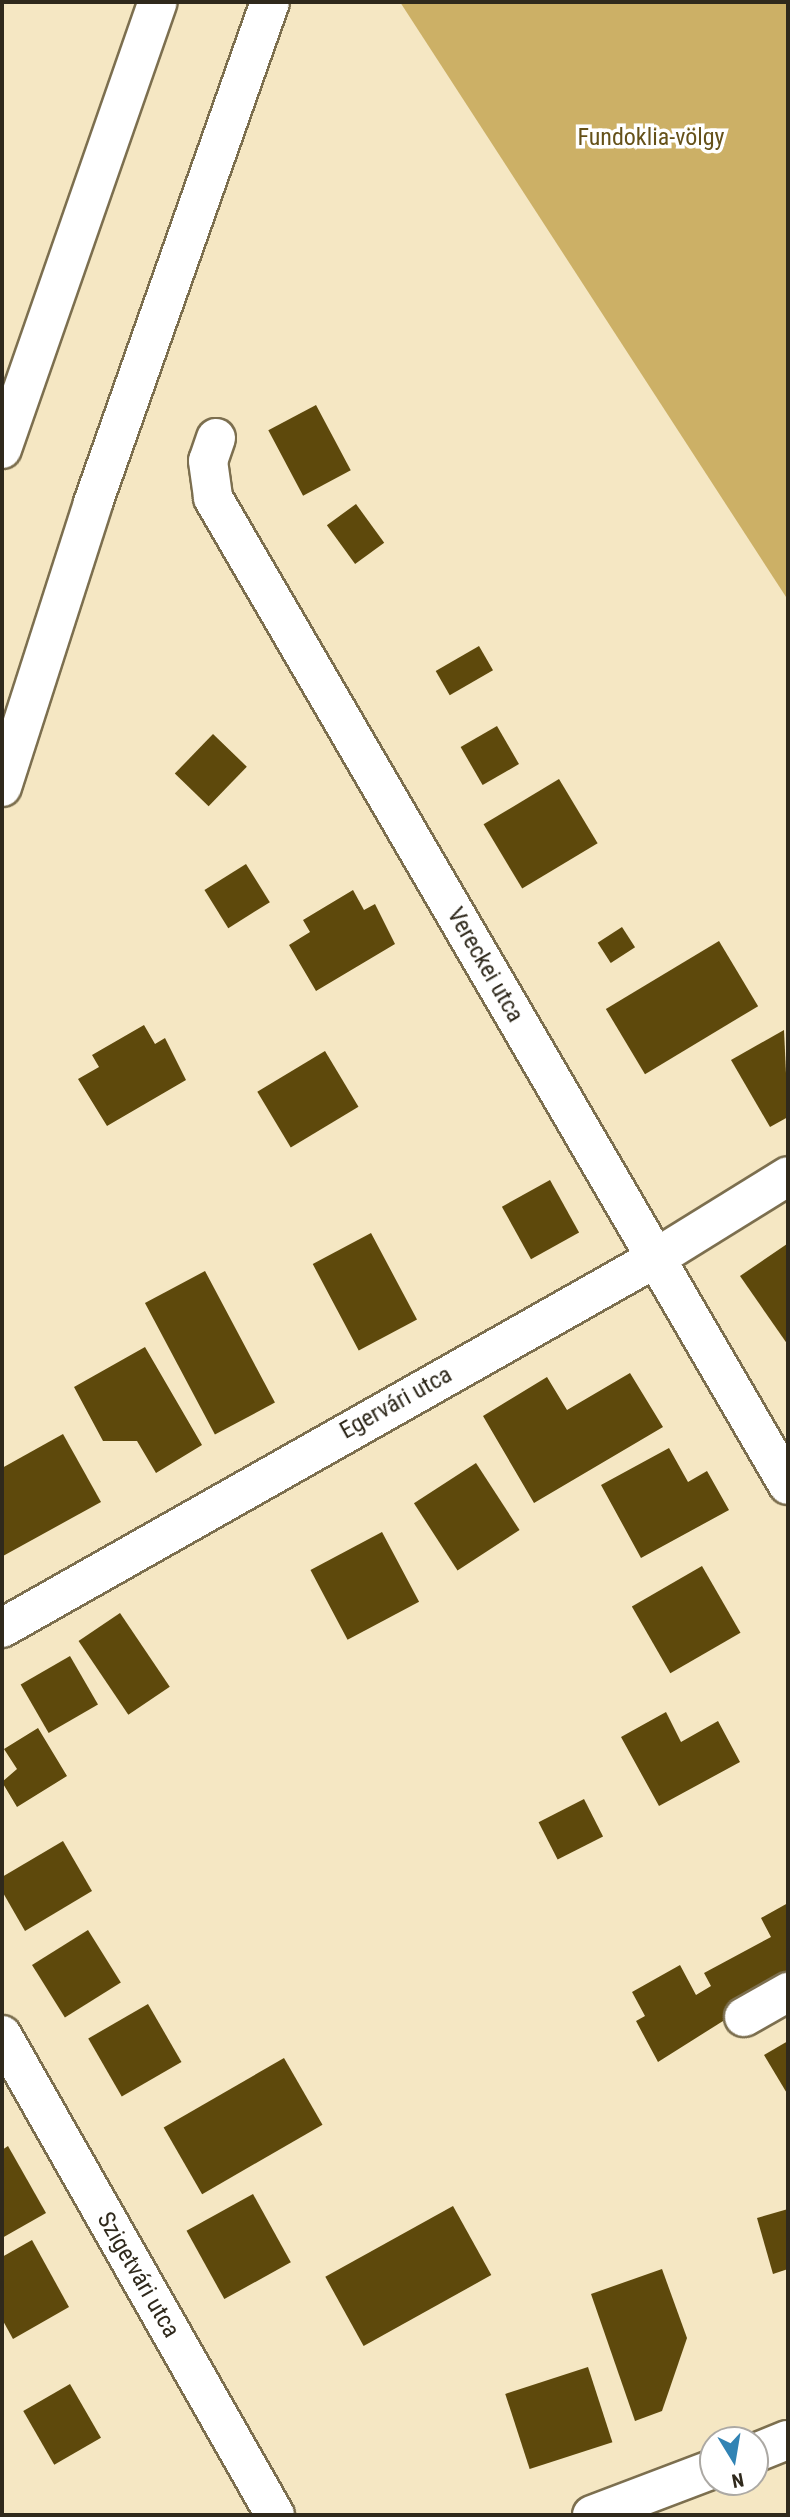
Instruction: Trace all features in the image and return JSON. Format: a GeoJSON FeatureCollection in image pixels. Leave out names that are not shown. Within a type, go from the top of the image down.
{"type":"FeatureCollection","features":[{"type":"Feature","properties":{"kind":"main road"},"geometry":{"type":"LineString","coordinates":[[2,449],[158,2]]}},
{"type":"Feature","properties":{"kind":"main road"},"geometry":{"type":"LineString","coordinates":[[2,787],[93,503],[270,2]]}},
{"type":"Feature","properties":{"kind":"main road","name":"Vereckei utca"},"geometry":{"type":"LineString","coordinates":[[216,438],[208,461],[213,498],[788,1485]]}},
{"type":"Feature","properties":{"kind":"main road","name":"Egervári utca"},"geometry":{"type":"LineString","coordinates":[[2,1628],[656,1258],[788,1176]]}},
{"type":"Feature","properties":{"kind":"main road"},"geometry":{"type":"LineString","coordinates":[[744,2017],[788,1992]]}},
{"type":"Feature","properties":{"kind":"main road","name":"Szigetvári utca"},"geometry":{"type":"LineString","coordinates":[[2,2035],[275,2515]]}},
{"type":"Feature","properties":{"kind":"main road"},"geometry":{"type":"LineString","coordinates":[[769,2447],[788,2440]]}},
{"type":"Feature","properties":{"kind":"main road"},"geometry":{"type":"LineString","coordinates":[[592,2515],[699,2474]]}},
{"type":"Feature","properties":{"kind":"green space","name":"Fundoklia-völgy"},"geometry":{"type":"Polygon","coordinates":[[[400,2],[788,2],[788,600],[400,2]]]}},
{"type":"Feature","properties":{"kind":"building"},"geometry":{"type":"Polygon","coordinates":[[[316,405],[351,470],[303,496],[268,430],[316,405]]]}},
{"type":"Feature","properties":{"kind":"building"},"geometry":{"type":"Polygon","coordinates":[[[356,504],[384,543],[355,564],[327,525],[356,504]]]}},
{"type":"Feature","properties":{"kind":"building"},"geometry":{"type":"Polygon","coordinates":[[[479,646],[493,670],[450,695],[436,671],[479,646]]]}},
{"type":"Feature","properties":{"kind":"building"},"geometry":{"type":"Polygon","coordinates":[[[497,726],[519,764],[483,785],[461,747],[497,726]]]}},
{"type":"Feature","properties":{"kind":"building"},"geometry":{"type":"Polygon","coordinates":[[[213,734],[247,767],[209,806],[175,774],[213,734]]]}},
{"type":"Feature","properties":{"kind":"building"},"geometry":{"type":"Polygon","coordinates":[[[559,779],[598,843],[522,889],[484,824],[559,779]]]}},
{"type":"Feature","properties":{"kind":"building"},"geometry":{"type":"Polygon","coordinates":[[[246,864],[270,902],[228,928],[204,890],[246,864]]]}},
{"type":"Feature","properties":{"kind":"building"},"geometry":{"type":"Polygon","coordinates":[[[353,890],[364,910],[375,904],[395,944],[316,991],[289,945],[310,932],[303,920],[353,890]]]}},
{"type":"Feature","properties":{"kind":"building"},"geometry":{"type":"Polygon","coordinates":[[[622,927],[635,947],[611,963],[598,943],[622,927]]]}},
{"type":"Feature","properties":{"kind":"building"},"geometry":{"type":"Polygon","coordinates":[[[719,941],[758,1006],[645,1074],[606,1009],[719,941]]]}},
{"type":"Feature","properties":{"kind":"building"},"geometry":{"type":"Polygon","coordinates":[[[144,1025],[155,1044],[165,1038],[186,1080],[107,1126],[78,1079],[99,1067],[92,1055],[144,1025]]]}},
{"type":"Feature","properties":{"kind":"building"},"geometry":{"type":"Polygon","coordinates":[[[784,1030],[788,1117],[770,1127],[731,1060],[784,1030]]]}},
{"type":"Feature","properties":{"kind":"building"},"geometry":{"type":"Polygon","coordinates":[[[325,1051],[358,1107],[291,1147],[257,1092],[325,1051]]]}},
{"type":"Feature","properties":{"kind":"building"},"geometry":{"type":"Polygon","coordinates":[[[550,1180],[579,1232],[531,1259],[502,1207],[550,1180]]]}},
{"type":"Feature","properties":{"kind":"building"},"geometry":{"type":"Polygon","coordinates":[[[371,1233],[417,1320],[359,1351],[313,1264],[371,1233]]]}},
{"type":"Feature","properties":{"kind":"building"},"geometry":{"type":"Polygon","coordinates":[[[787,1244],[788,1246],[788,1345],[740,1276],[787,1244]]]}},
{"type":"Feature","properties":{"kind":"building"},"geometry":{"type":"Polygon","coordinates":[[[205,1271],[275,1403],[215,1434],[145,1303],[205,1271]]]}},
{"type":"Feature","properties":{"kind":"building"},"geometry":{"type":"Polygon","coordinates":[[[145,1347],[202,1445],[156,1473],[137,1441],[103,1441],[74,1387],[145,1347]]]}},
{"type":"Feature","properties":{"kind":"building"},"geometry":{"type":"Polygon","coordinates":[[[630,1373],[663,1427],[534,1503],[483,1416],[547,1377],[567,1410],[630,1373]]]}},
{"type":"Feature","properties":{"kind":"building"},"geometry":{"type":"Polygon","coordinates":[[[63,1434],[101,1502],[3,1556],[2,1468],[63,1434]]]}},
{"type":"Feature","properties":{"kind":"building"},"geometry":{"type":"Polygon","coordinates":[[[669,1448],[688,1482],[707,1471],[729,1510],[641,1558],[601,1485],[669,1448]]]}},
{"type":"Feature","properties":{"kind":"building"},"geometry":{"type":"Polygon","coordinates":[[[476,1463],[520,1530],[458,1570],[414,1503],[476,1463]]]}},
{"type":"Feature","properties":{"kind":"building"},"geometry":{"type":"Polygon","coordinates":[[[382,1532],[419,1602],[348,1640],[310,1570],[382,1532]]]}},
{"type":"Feature","properties":{"kind":"building"},"geometry":{"type":"Polygon","coordinates":[[[702,1566],[741,1633],[670,1673],[632,1606],[702,1566]]]}},
{"type":"Feature","properties":{"kind":"building"},"geometry":{"type":"Polygon","coordinates":[[[120,1613],[170,1687],[128,1715],[79,1641],[120,1613]]]}},
{"type":"Feature","properties":{"kind":"building"},"geometry":{"type":"Polygon","coordinates":[[[70,1656],[98,1704],[49,1733],[21,1684],[70,1656]]]}},
{"type":"Feature","properties":{"kind":"building"},"geometry":{"type":"Polygon","coordinates":[[[666,1712],[681,1742],[718,1721],[740,1762],[659,1806],[621,1737],[666,1712]]]}},
{"type":"Feature","properties":{"kind":"building"},"geometry":{"type":"Polygon","coordinates":[[[38,1728],[67,1776],[17,1807],[2,1782],[17,1769],[4,1749],[38,1728]]]}},
{"type":"Feature","properties":{"kind":"building"},"geometry":{"type":"Polygon","coordinates":[[[584,1799],[603,1836],[558,1860],[539,1822],[584,1799]]]}},
{"type":"Feature","properties":{"kind":"building"},"geometry":{"type":"Polygon","coordinates":[[[63,1841],[92,1891],[25,1931],[2,1891],[2,1877],[63,1841]]]}},
{"type":"Feature","properties":{"kind":"building"},"geometry":{"type":"Polygon","coordinates":[[[788,1903],[788,1980],[658,2062],[636,2021],[645,2016],[632,1992],[680,1965],[696,1995],[711,1986],[704,1973],[771,1937],[761,1918],[788,1903]]]}},
{"type":"Feature","properties":{"kind":"building"},"geometry":{"type":"Polygon","coordinates":[[[88,1930],[121,1983],[65,2018],[32,1965],[88,1930]]]}},
{"type":"Feature","properties":{"kind":"building"},"geometry":{"type":"Polygon","coordinates":[[[148,2004],[182,2062],[122,2097],[88,2038],[148,2004]]]}},
{"type":"Feature","properties":{"kind":"building"},"geometry":{"type":"Polygon","coordinates":[[[788,2041],[788,2095],[764,2055],[788,2041]]]}},
{"type":"Feature","properties":{"kind":"building"},"geometry":{"type":"Polygon","coordinates":[[[284,2058],[322,2125],[202,2194],[164,2128],[284,2058]]]}},
{"type":"Feature","properties":{"kind":"building"},"geometry":{"type":"Polygon","coordinates":[[[8,2146],[46,2213],[2,2238],[2,2150],[8,2146]]]}},
{"type":"Feature","properties":{"kind":"building"},"geometry":{"type":"Polygon","coordinates":[[[253,2194],[291,2262],[224,2299],[187,2231],[253,2194]]]}},
{"type":"Feature","properties":{"kind":"building"},"geometry":{"type":"Polygon","coordinates":[[[453,2206],[491,2275],[364,2346],[325,2277],[453,2206]]]}},
{"type":"Feature","properties":{"kind":"building"},"geometry":{"type":"Polygon","coordinates":[[[788,2209],[788,2269],[773,2274],[757,2218],[788,2209]]]}},
{"type":"Feature","properties":{"kind":"building"},"geometry":{"type":"Polygon","coordinates":[[[32,2240],[69,2307],[13,2339],[2,2319],[2,2257],[32,2240]]]}},
{"type":"Feature","properties":{"kind":"building"},"geometry":{"type":"Polygon","coordinates":[[[662,2269],[687,2338],[662,2411],[635,2421],[591,2294],[662,2269]]]}},
{"type":"Feature","properties":{"kind":"building"},"geometry":{"type":"Polygon","coordinates":[[[588,2367],[612,2442],[530,2469],[505,2394],[588,2367]]]}},
{"type":"Feature","properties":{"kind":"building"},"geometry":{"type":"Polygon","coordinates":[[[70,2384],[101,2438],[54,2465],[23,2411],[70,2384]]]}}]}
